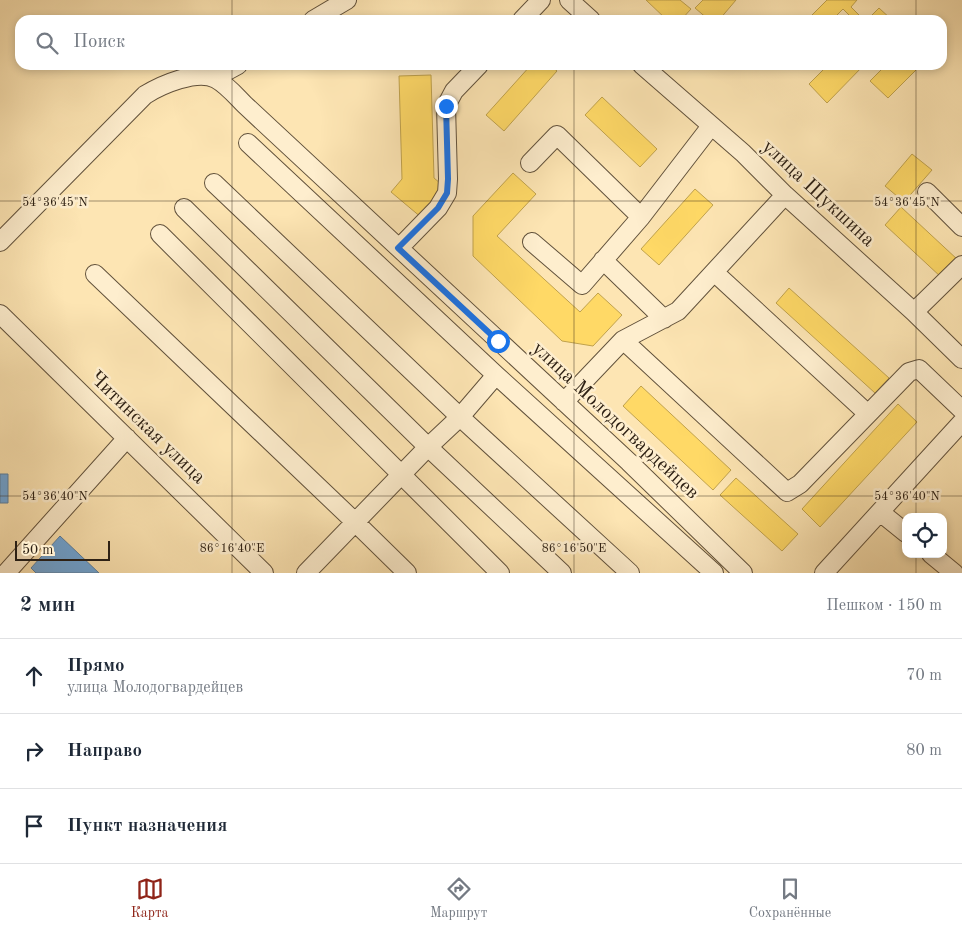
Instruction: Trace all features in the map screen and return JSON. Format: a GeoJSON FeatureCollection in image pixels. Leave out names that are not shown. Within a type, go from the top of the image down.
{"type":"FeatureCollection","features":[{"type":"Feature","properties":{"kind":"street"},"geometry":{"type":"LineString","coordinates":[[321,15],[346,0]]}},
{"type":"Feature","properties":{"kind":"street"},"geometry":{"type":"LineString","coordinates":[[527,15],[541,0]]}},
{"type":"Feature","properties":{"kind":"street"},"geometry":{"type":"LineString","coordinates":[[569,0],[586,15]]}},
{"type":"Feature","properties":{"kind":"street"},"geometry":{"type":"LineString","coordinates":[[0,242],[145,95],[162,85],[182,79],[196,77],[214,78],[229,70]]}},
{"type":"Feature","properties":{"kind":"street"},"geometry":{"type":"LineString","coordinates":[[398,248],[438,208],[447,193],[446,106],[454,92],[474,70]]}},
{"type":"Feature","properties":{"kind":"street","name":"улица Шукшина"},"geometry":{"type":"LineString","coordinates":[[648,70],[743,152],[785,195],[914,312],[962,359]]}},
{"type":"Feature","properties":{"kind":"street","name":"улица Молодогвардейцев"},"geometry":{"type":"LineString","coordinates":[[214,78],[227,87],[245,106],[564,402],[743,573]]}},
{"type":"Feature","properties":{"kind":"street"},"geometry":{"type":"LineString","coordinates":[[532,242],[582,285],[641,216],[711,126]]}},
{"type":"Feature","properties":{"kind":"street"},"geometry":{"type":"LineString","coordinates":[[530,163],[557,135],[641,216]]}},
{"type":"Feature","properties":{"kind":"street"},"geometry":{"type":"LineString","coordinates":[[248,143],[496,375],[714,573]]}},
{"type":"Feature","properties":{"kind":"street"},"geometry":{"type":"LineString","coordinates":[[214,184],[460,417],[630,573]]}},
{"type":"Feature","properties":{"kind":"street"},"geometry":{"type":"LineString","coordinates":[[927,192],[962,227]]}},
{"type":"Feature","properties":{"kind":"street"},"geometry":{"type":"LineString","coordinates":[[564,402],[623,340],[678,311],[785,195]]}},
{"type":"Feature","properties":{"kind":"street"},"geometry":{"type":"LineString","coordinates":[[184,208],[428,446],[562,573]]}},
{"type":"Feature","properties":{"kind":"street"},"geometry":{"type":"LineString","coordinates":[[160,234],[500,573]]}},
{"type":"Feature","properties":{"kind":"street"},"geometry":{"type":"LineString","coordinates":[[603,260],[664,319]]}},
{"type":"Feature","properties":{"kind":"street"},"geometry":{"type":"LineString","coordinates":[[914,312],[962,265]]}},
{"type":"Feature","properties":{"kind":"street"},"geometry":{"type":"LineString","coordinates":[[714,272],[868,414]]}},
{"type":"Feature","properties":{"kind":"street"},"geometry":{"type":"LineString","coordinates":[[95,274],[356,522],[407,573]]}},
{"type":"Feature","properties":{"kind":"street","name":"Читинская улица"},"geometry":{"type":"LineString","coordinates":[[0,314],[264,573]]}},
{"type":"Feature","properties":{"kind":"street"},"geometry":{"type":"LineString","coordinates":[[623,340],[787,492],[800,484],[909,372],[919,369],[962,410]]}},
{"type":"Feature","properties":{"kind":"street"},"geometry":{"type":"LineString","coordinates":[[306,573],[428,446],[460,417],[496,375]]}},
{"type":"Feature","properties":{"kind":"street"},"geometry":{"type":"LineString","coordinates":[[824,573],[962,422]]}},
{"type":"Feature","properties":{"kind":"street"},"geometry":{"type":"LineString","coordinates":[[6,573],[127,438]]}},
{"type":"Feature","properties":{"kind":"street"},"geometry":{"type":"LineString","coordinates":[[880,512],[902,530]]}},
{"type":"Feature","properties":{"kind":"street"},"geometry":{"type":"LineString","coordinates":[[936,558],[954,573]]}},
{"type":"Feature","properties":{"kind":"building: Жильё"},"geometry":{"type":"Polygon","coordinates":[[[646,0],[680,0],[691,9],[686,15],[662,15],[646,0]]]}},
{"type":"Feature","properties":{"kind":"building: Жильё"},"geometry":{"type":"Polygon","coordinates":[[[703,0],[736,0],[723,15],[703,15],[695,8],[703,0]]]}},
{"type":"Feature","properties":{"kind":"building: Жильё"},"geometry":{"type":"Polygon","coordinates":[[[827,0],[857,0],[851,7],[859,15],[849,15],[843,9],[837,15],[812,15],[827,0]]]}},
{"type":"Feature","properties":{"kind":"building: Жильё"},"geometry":{"type":"Polygon","coordinates":[[[879,8],[887,15],[872,15],[879,8]]]}},
{"type":"Feature","properties":{"kind":"building: Жильё"},"geometry":{"type":"Polygon","coordinates":[[[526,70],[557,71],[504,131],[486,115],[526,70]]]}},
{"type":"Feature","properties":{"kind":"building: Жильё"},"geometry":{"type":"Polygon","coordinates":[[[823,70],[859,70],[827,103],[809,84],[823,70]]]}},
{"type":"Feature","properties":{"kind":"building: Жильё"},"geometry":{"type":"Polygon","coordinates":[[[881,70],[916,70],[888,98],[870,81],[881,70]]]}},
{"type":"Feature","properties":{"kind":"building: Жильё"},"geometry":{"type":"Polygon","coordinates":[[[431,75],[434,178],[447,189],[422,218],[391,192],[402,179],[399,76],[431,75]]]}},
{"type":"Feature","properties":{"kind":"building: Жильё"},"geometry":{"type":"Polygon","coordinates":[[[602,97],[657,149],[640,167],[585,115],[602,97]]]}},
{"type":"Feature","properties":{"kind":"building: Жильё"},"geometry":{"type":"Polygon","coordinates":[[[912,154],[932,170],[904,202],[885,186],[912,154]]]}},
{"type":"Feature","properties":{"kind":"building: Жильё"},"geometry":{"type":"Polygon","coordinates":[[[513,173],[536,194],[497,236],[580,312],[598,293],[622,315],[593,346],[562,341],[473,256],[473,216],[513,173]]]}},
{"type":"Feature","properties":{"kind":"building: Жильё"},"geometry":{"type":"Polygon","coordinates":[[[695,189],[713,205],[659,265],[641,249],[695,189]]]}},
{"type":"Feature","properties":{"kind":"building: Жильё"},"geometry":{"type":"Polygon","coordinates":[[[901,207],[958,260],[942,278],[885,225],[901,207]]]}},
{"type":"Feature","properties":{"kind":"building: Жильё"},"geometry":{"type":"Polygon","coordinates":[[[789,288],[889,378],[875,393],[776,303],[789,288]]]}},
{"type":"Feature","properties":{"kind":"building: Жильё"},"geometry":{"type":"Polygon","coordinates":[[[641,386],[731,470],[713,490],[623,406],[641,386]]]}},
{"type":"Feature","properties":{"kind":"building: Жильё"},"geometry":{"type":"Polygon","coordinates":[[[898,404],[917,422],[820,527],[802,509],[898,404]]]}},
{"type":"Feature","properties":{"kind":"building: Жильё"},"geometry":{"type":"Polygon","coordinates":[[[736,478],[798,534],[782,551],[720,495],[736,478]]]}},
{"type":"Feature","properties":{"kind":"building: Школы"},"geometry":{"type":"Polygon","coordinates":[[[0,474],[8,474],[8,503],[0,503],[0,474]]]}},
{"type":"Feature","properties":{"kind":"building: Школы"},"geometry":{"type":"Polygon","coordinates":[[[60,536],[99,573],[36,573],[31,568],[60,536]]]}},
{"type":"Feature","properties":{"kind":"route"},"geometry":{"type":"LineString","coordinates":[[446,106],[447,193],[438,208],[398,248],[498,341]]}}]}
